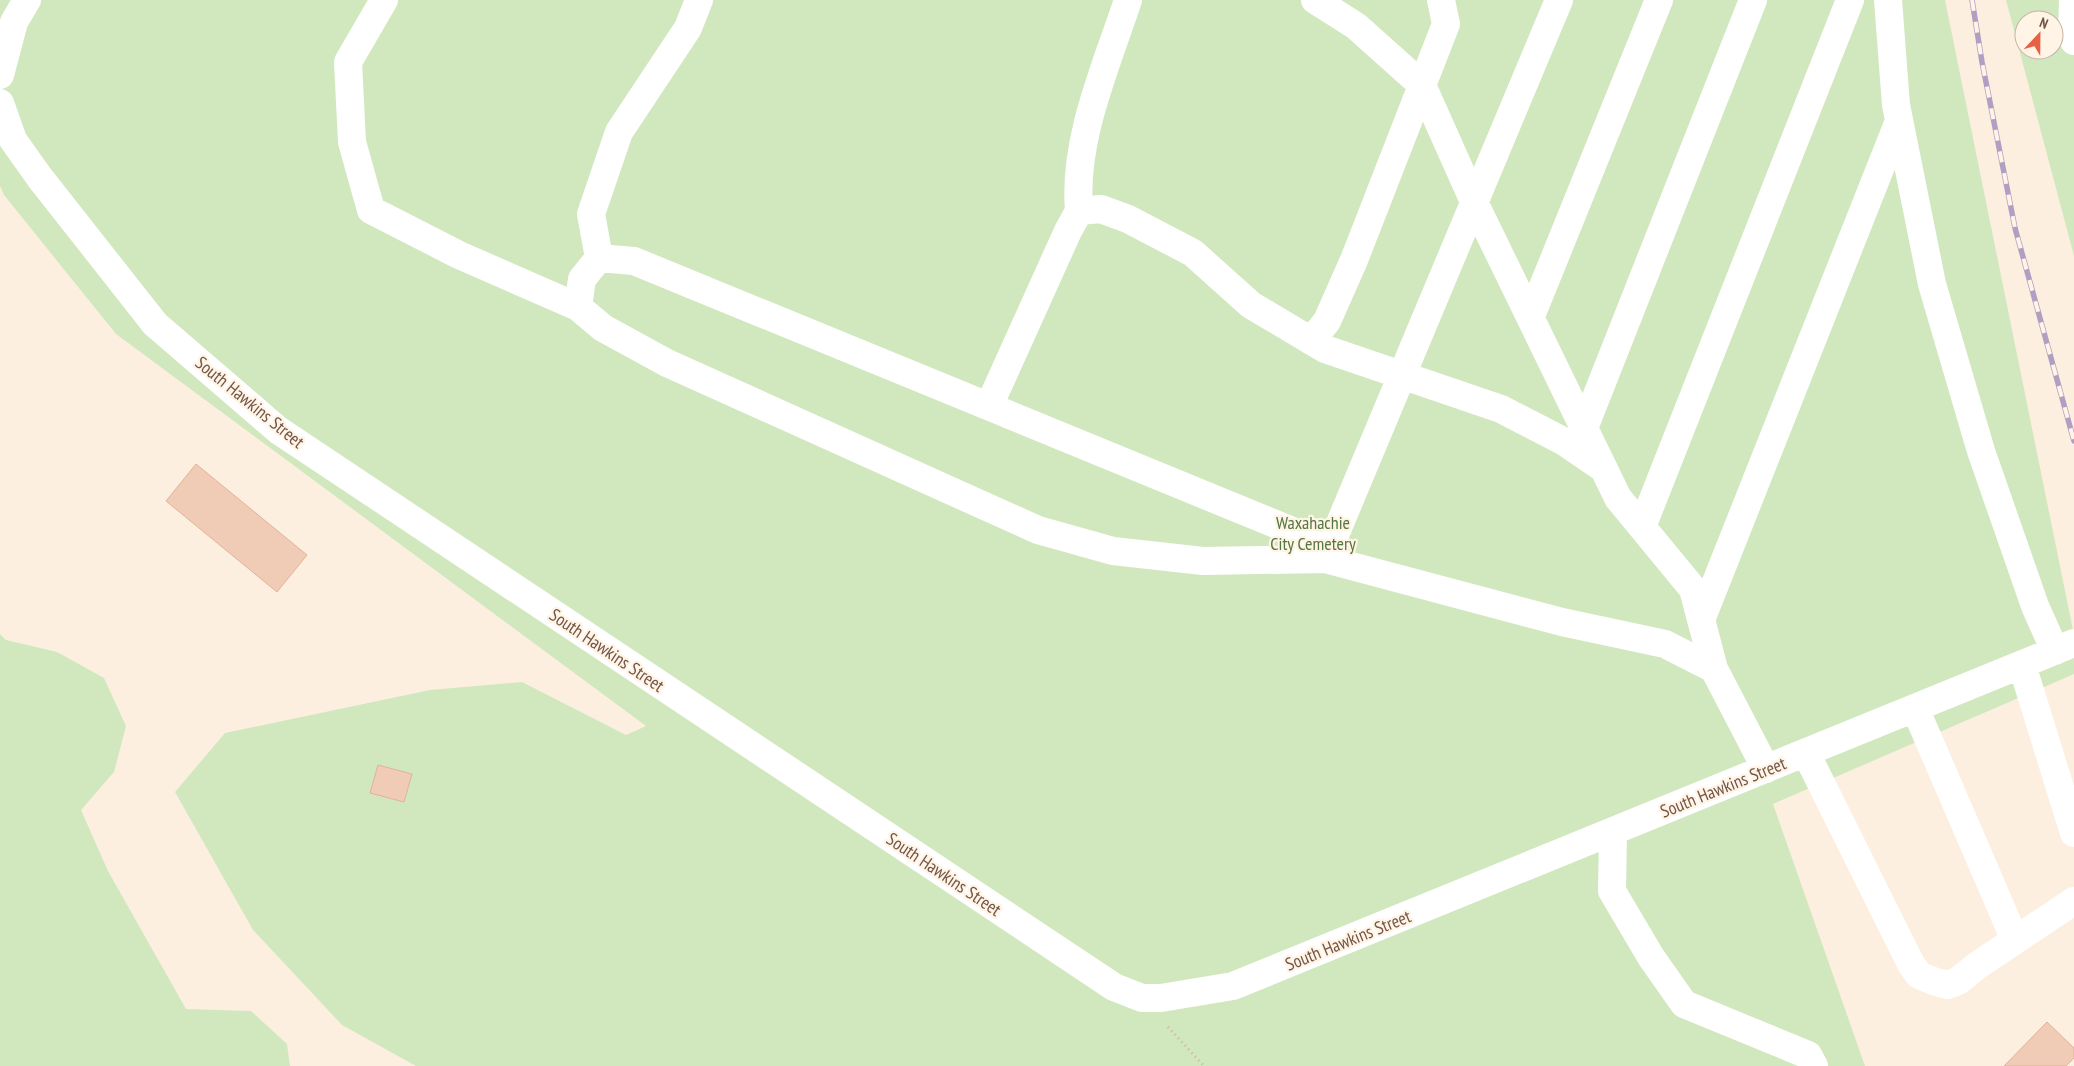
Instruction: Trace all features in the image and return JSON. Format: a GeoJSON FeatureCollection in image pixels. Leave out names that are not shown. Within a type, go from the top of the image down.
{"type":"FeatureCollection","features":[{"type":"Feature","properties":{"kind":"street"},"geometry":{"type":"LineString","coordinates":[[0,75],[14,22],[27,0]]}},
{"type":"Feature","properties":{"kind":"street"},"geometry":{"type":"LineString","coordinates":[[384,0],[348,62],[352,142],[371,210],[459,255],[578,307],[603,328],[667,363],[1038,530],[1114,551],[1203,561],[1325,559],[1562,622],[1665,644],[1714,669]]}},
{"type":"Feature","properties":{"kind":"street"},"geometry":{"type":"LineString","coordinates":[[578,307],[582,279],[599,258],[591,214],[619,132],[688,28],[699,0]]}},
{"type":"Feature","properties":{"kind":"street"},"geometry":{"type":"LineString","coordinates":[[989,406],[1068,231],[1079,211],[1078,197],[1086,133],[1097,93],[1128,0]]}},
{"type":"Feature","properties":{"kind":"street"},"geometry":{"type":"LineString","coordinates":[[1315,0],[1356,26],[1422,84],[1475,204],[1618,498],[1693,588],[1714,669],[1766,769]]}},
{"type":"Feature","properties":{"kind":"street"},"geometry":{"type":"LineString","coordinates":[[1325,559],[1559,0]]}},
{"type":"Feature","properties":{"kind":"street"},"geometry":{"type":"LineString","coordinates":[[1531,316],[1660,0]]}},
{"type":"Feature","properties":{"kind":"street"},"geometry":{"type":"LineString","coordinates":[[1584,428],[1753,0]]}},
{"type":"Feature","properties":{"kind":"street"},"geometry":{"type":"LineString","coordinates":[[1642,527],[1850,0]]}},
{"type":"Feature","properties":{"kind":"street"},"geometry":{"type":"LineString","coordinates":[[1888,0],[1896,105],[1935,294],[1981,451],[2035,606],[2064,647]]}},
{"type":"Feature","properties":{"kind":"street"},"geometry":{"type":"LineString","coordinates":[[2073,0],[2072,35],[2074,41]]}},
{"type":"Feature","properties":{"kind":"street"},"geometry":{"type":"LineString","coordinates":[[1311,341],[1327,321],[1354,260],[1422,84],[1448,8]]}},
{"type":"Feature","properties":{"kind":"street","name":"South Hawkins Street"},"geometry":{"type":"LineString","coordinates":[[0,103],[13,140],[40,178],[155,324],[278,430],[1114,987],[1142,998],[1161,998],[1233,986],[2064,647]]}},
{"type":"Feature","properties":{"kind":"street"},"geometry":{"type":"LineString","coordinates":[[1701,620],[1899,121]]}},
{"type":"Feature","properties":{"kind":"street"},"geometry":{"type":"LineString","coordinates":[[1079,211],[1101,209],[1128,219],[1193,253],[1251,305],[1325,348],[1501,409],[1563,441],[1604,469]]}},
{"type":"Feature","properties":{"kind":"street"},"geometry":{"type":"LineString","coordinates":[[599,258],[634,261],[1307,537],[1325,559]]}},
{"type":"Feature","properties":{"kind":"street"},"geometry":{"type":"LineString","coordinates":[[2022,665],[2074,833]]}},
{"type":"Feature","properties":{"kind":"street"},"geometry":{"type":"LineString","coordinates":[[1915,708],[2015,940]]}},
{"type":"Feature","properties":{"kind":"street"},"geometry":{"type":"LineString","coordinates":[[1806,752],[1911,964],[1919,974],[1947,985],[1958,981],[1978,965],[2074,901]]}},
{"type":"Feature","properties":{"kind":"street"},"geometry":{"type":"LineString","coordinates":[[1613,832],[1612,892],[1651,957],[1684,1004],[1808,1055],[1814,1066]]}},
{"type":"Feature","properties":{"kind":"path"},"geometry":{"type":"LineString","coordinates":[[1142,998],[1204,1066]]}},
{"type":"Feature","properties":{"kind":"green space","name":"Waxahachie City Cemetery"},"geometry":{"type":"Polygon","coordinates":[[[0,0],[1945,0],[2074,635],[2074,674],[1773,804],[1865,1066],[416,1066],[342,1025],[253,930],[175,792],[225,733],[430,690],[522,682],[626,735],[646,726],[116,334],[4,195],[0,186],[0,0]]]}},
{"type":"Feature","properties":{"kind":"green space"},"geometry":{"type":"Polygon","coordinates":[[[2006,0],[2074,0],[2074,256],[2022,60],[2064,60],[2064,10],[2014,10],[2014,30],[2006,0]]]}},
{"type":"Feature","properties":{"kind":"green space"},"geometry":{"type":"Polygon","coordinates":[[[0,634],[6,640],[57,652],[104,678],[126,726],[114,772],[81,810],[108,871],[186,1009],[251,1011],[287,1044],[290,1066],[0,1066],[0,634]]]}},
{"type":"Feature","properties":{"kind":"building"},"geometry":{"type":"Polygon","coordinates":[[[196,464],[307,555],[277,592],[166,501],[196,464]]]}},
{"type":"Feature","properties":{"kind":"building"},"geometry":{"type":"Polygon","coordinates":[[[378,765],[412,774],[404,802],[370,793],[378,765]]]}},
{"type":"Feature","properties":{"kind":"building"},"geometry":{"type":"Polygon","coordinates":[[[2047,1022],[2074,1048],[2074,1058],[2066,1066],[2004,1066],[2047,1022]]]}},
{"type":"Feature","properties":{"kind":"railway"},"geometry":{"type":"LineString","coordinates":[[1972,0],[1982,62],[2015,228],[2074,441]]}}]}
